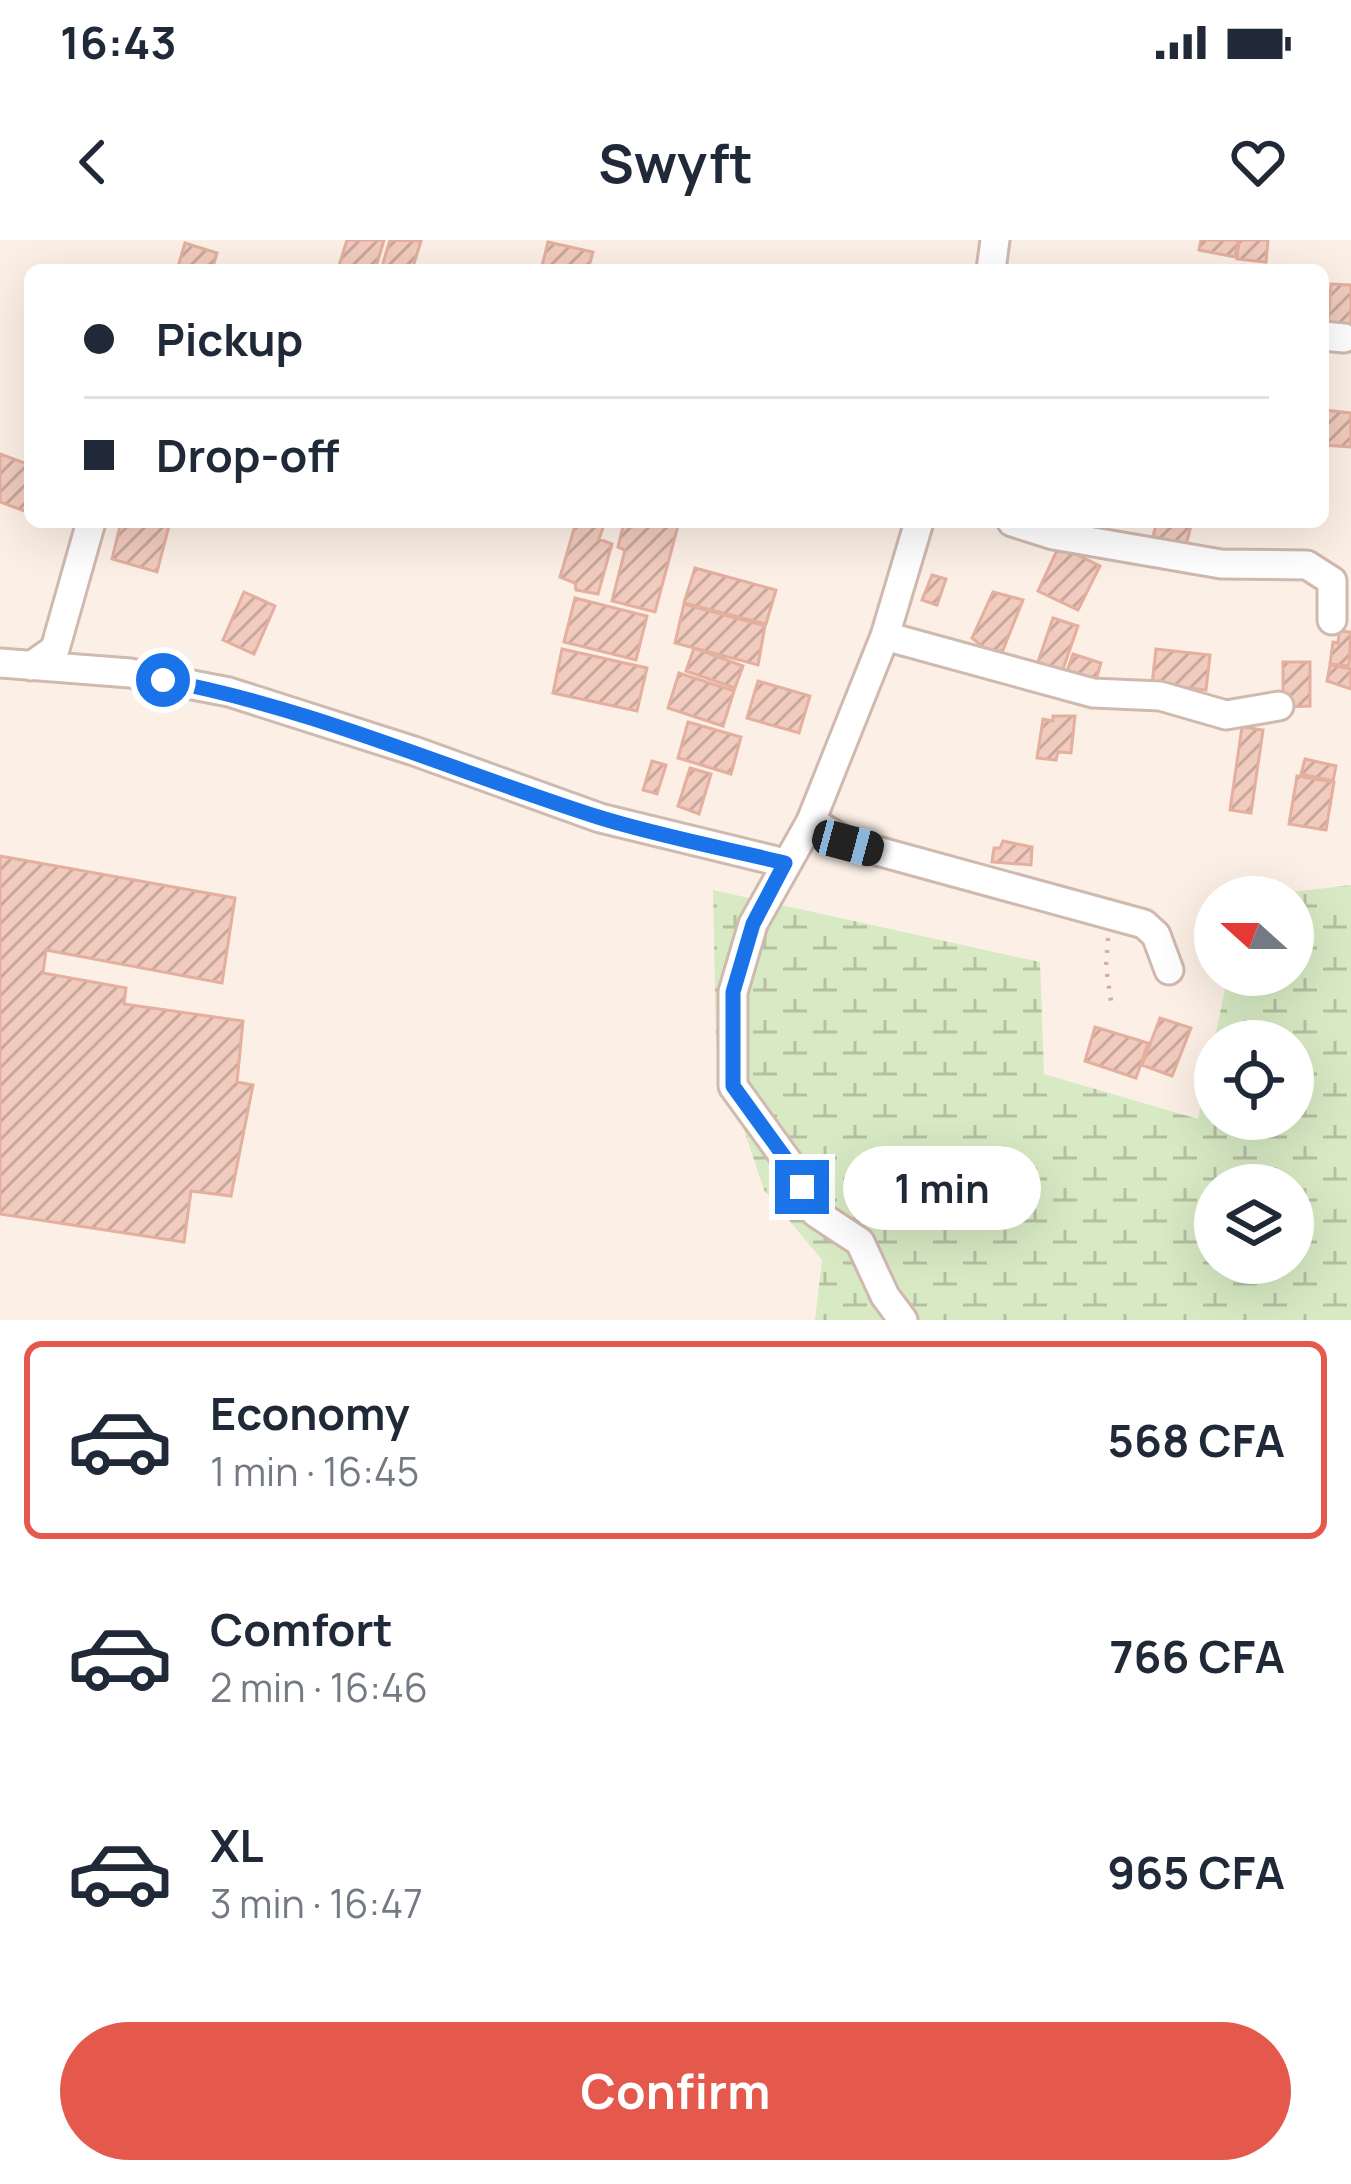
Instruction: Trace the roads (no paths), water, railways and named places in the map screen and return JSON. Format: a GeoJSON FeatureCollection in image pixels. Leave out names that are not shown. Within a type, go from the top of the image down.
{"type":"FeatureCollection","features":[{"type":"Feature","properties":{"kind":"street"},"geometry":{"type":"LineString","coordinates":[[31,666],[55,649],[89,528]]}},
{"type":"Feature","properties":{"kind":"street"},"geometry":{"type":"LineString","coordinates":[[903,1320],[885,1296],[860,1242],[816,1213],[788,1162],[733,1086],[733,992],[753,924],[811,821],[886,636],[910,528]]}},
{"type":"Feature","properties":{"kind":"street"},"geometry":{"type":"LineString","coordinates":[[1030,528],[1222,564],[1306,565],[1332,581],[1332,620]]}},
{"type":"Feature","properties":{"kind":"street"},"geometry":{"type":"LineString","coordinates":[[886,636],[1094,693],[1160,696],[1226,715],[1280,706]]}},
{"type":"Feature","properties":{"kind":"street"},"geometry":{"type":"LineString","coordinates":[[0,663],[130,673],[229,692],[414,751],[600,818],[785,863]]}},
{"type":"Feature","properties":{"kind":"street"},"geometry":{"type":"LineString","coordinates":[[811,821],[848,843],[1144,924],[1156,934],[1168,970]]}}]}
